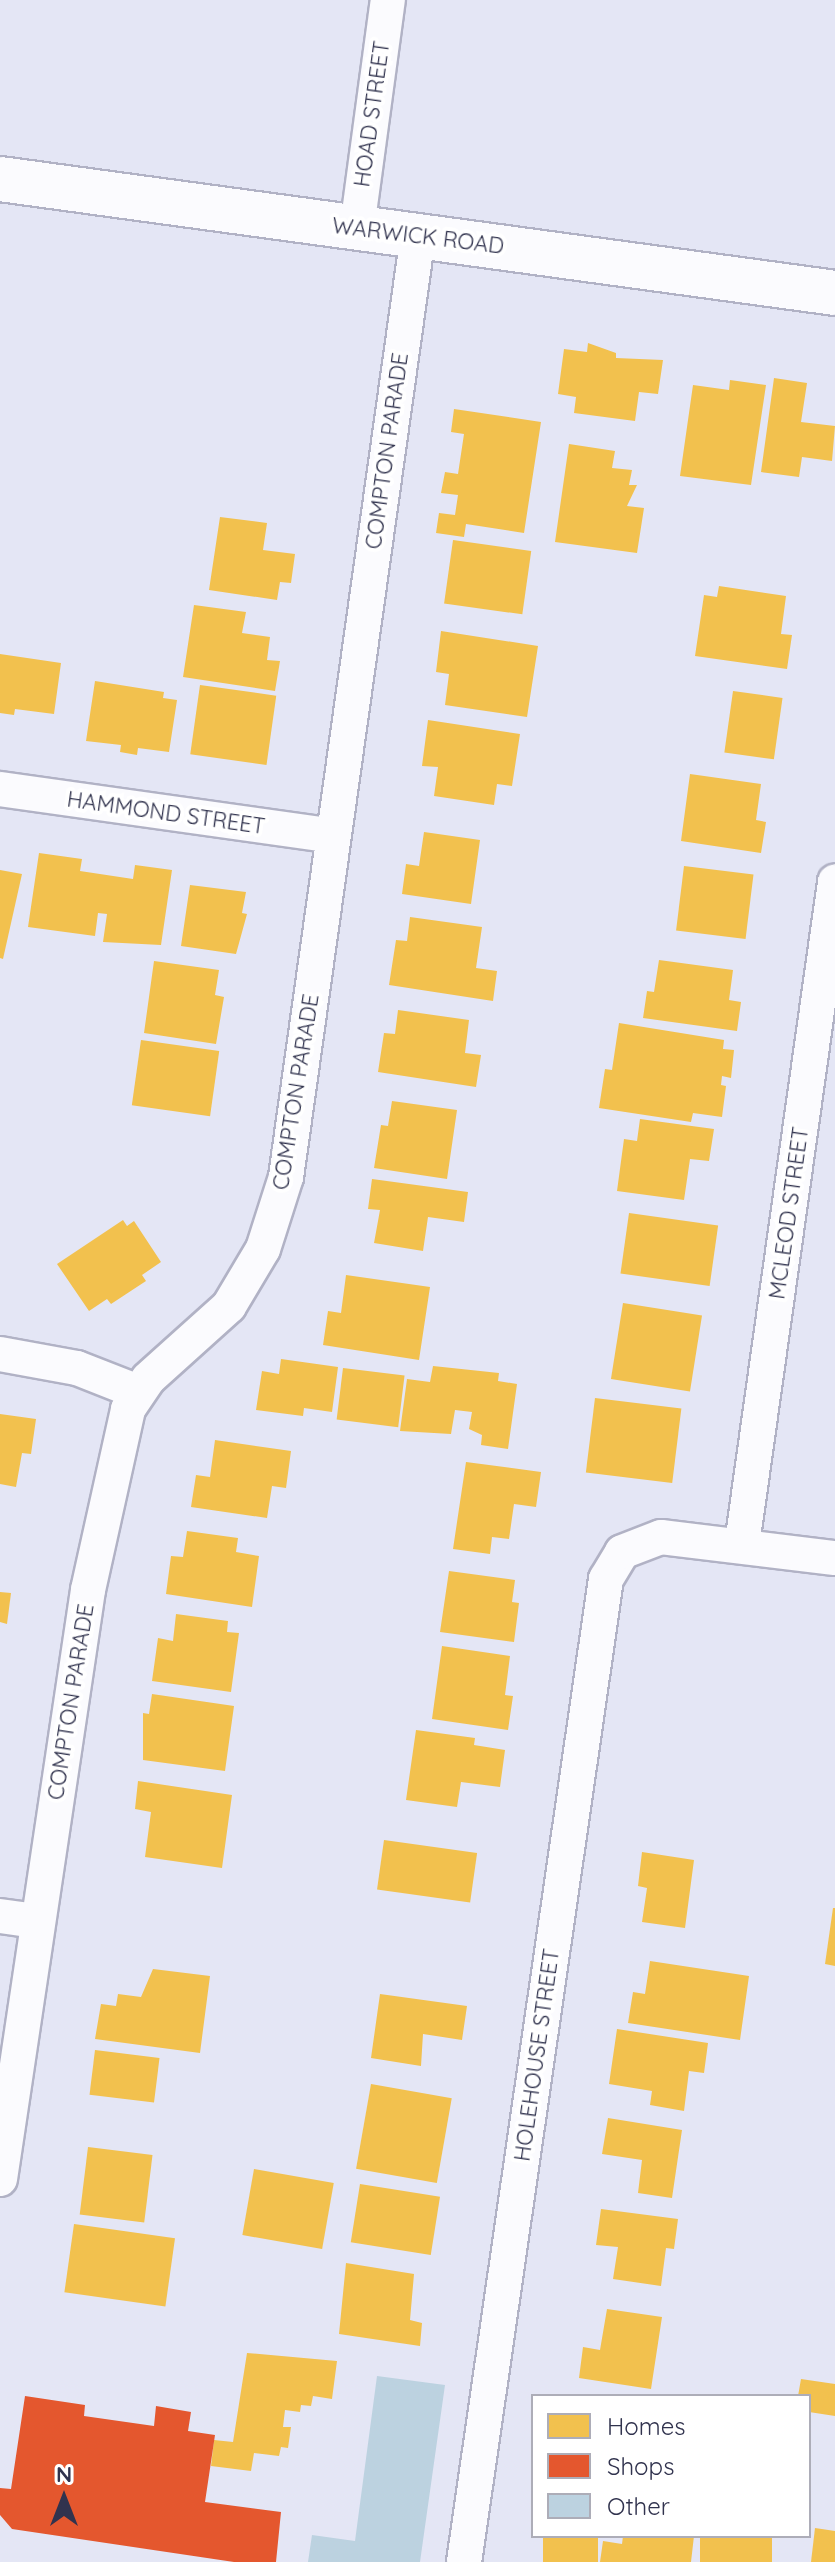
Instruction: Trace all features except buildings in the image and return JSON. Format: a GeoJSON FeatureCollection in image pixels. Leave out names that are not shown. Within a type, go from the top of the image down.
{"type":"FeatureCollection","features":[{"type":"Feature","properties":{"kind":"street","name":"HOAD STREET"},"geometry":{"type":"LineString","coordinates":[[357,228],[388,0]]}},
{"type":"Feature","properties":{"kind":"street","name":"WARWICK ROAD"},"geometry":{"type":"LineString","coordinates":[[0,179],[835,293]]}},
{"type":"Feature","properties":{"kind":"street","name":"COMPTON PARADE"},"geometry":{"type":"LineString","coordinates":[[0,2179],[95,1548],[128,1409],[138,1392],[229,1306],[263,1249],[276,1215],[293,1137],[418,235]]}},
{"type":"Feature","properties":{"kind":"street","name":"HAMMOND STREET"},"geometry":{"type":"LineString","coordinates":[[0,789],[333,836]]}},
{"type":"Feature","properties":{"kind":"street","name":"MCLEOD STREET"},"geometry":{"type":"LineString","coordinates":[[742,1544],[835,882]]}},
{"type":"Feature","properties":{"kind":"street"},"geometry":{"type":"LineString","coordinates":[[0,1354],[77,1368],[138,1392]]}},
{"type":"Feature","properties":{"kind":"street","name":"HOLEHOUSE STREET"},"geometry":{"type":"LineString","coordinates":[[464,2562],[606,1579],[622,1552],[661,1537],[742,1544]]}},
{"type":"Feature","properties":{"kind":"street"},"geometry":{"type":"LineString","coordinates":[[742,1544],[835,1558]]}},
{"type":"Feature","properties":{"kind":"street"},"geometry":{"type":"LineString","coordinates":[[0,1916],[37,1921]]}}]}
